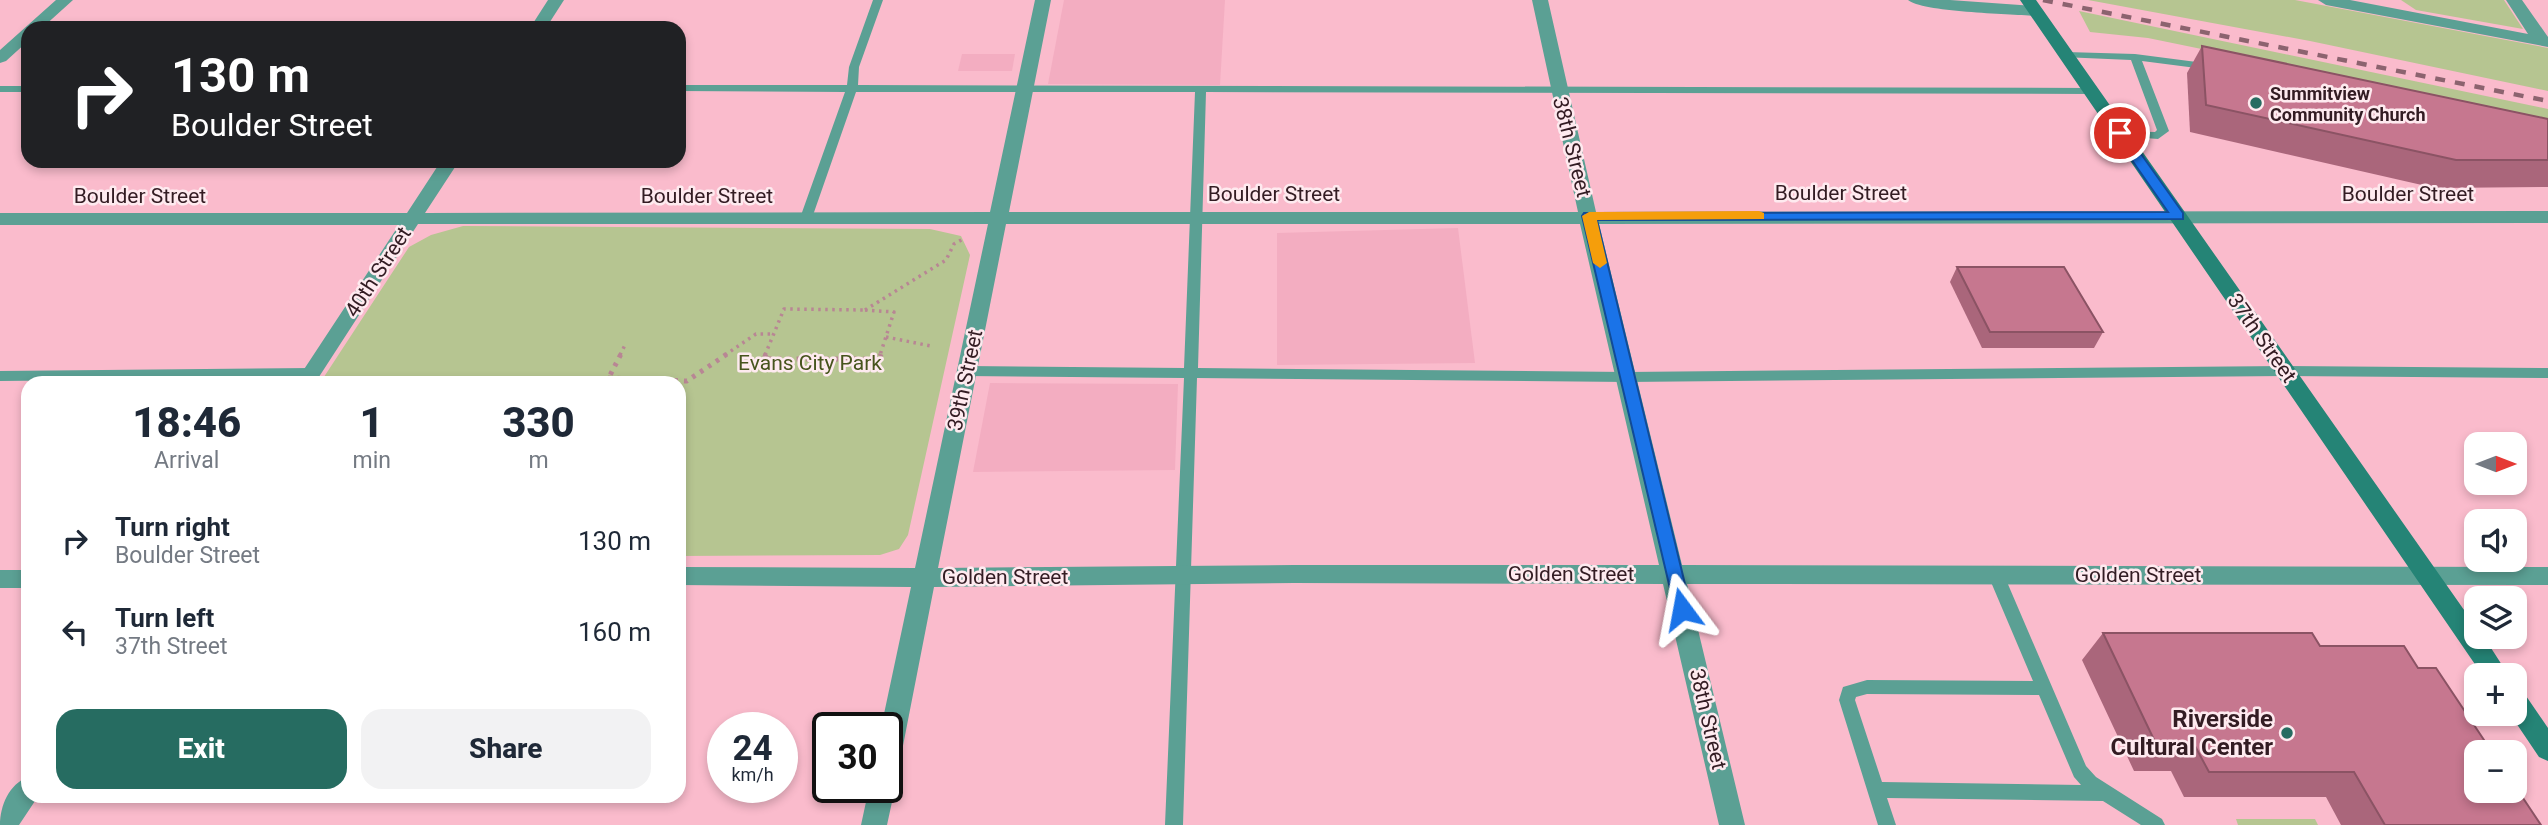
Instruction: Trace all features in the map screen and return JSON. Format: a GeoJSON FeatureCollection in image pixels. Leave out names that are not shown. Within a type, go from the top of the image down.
{"type":"FeatureCollection","features":[{"type":"Feature","properties":{"kind":"main road","name":"37th Street"},"geometry":{"type":"LineString","coordinates":[[2032,6],[2488,663]]}},
{"type":"Feature","properties":{"kind":"main road"},"geometry":{"type":"LineString","coordinates":[[2527,718],[2548,749]]}},
{"type":"Feature","properties":{"kind":"street"},"geometry":{"type":"LineString","coordinates":[[41,21],[65,0]]}},
{"type":"Feature","properties":{"kind":"street"},"geometry":{"type":"LineString","coordinates":[[542,21],[556,0]]}},
{"type":"Feature","properties":{"kind":"street","name":"39th Street"},"geometry":{"type":"LineString","coordinates":[[897,712],[1043,0]]}},
{"type":"Feature","properties":{"kind":"street","name":"38th Street"},"geometry":{"type":"LineString","coordinates":[[1539,0],[1558,92],[1675,574],[1732,825]]}},
{"type":"Feature","properties":{"kind":"street"},"geometry":{"type":"LineString","coordinates":[[1916,0],[2032,6]]}},
{"type":"Feature","properties":{"kind":"street"},"geometry":{"type":"LineString","coordinates":[[2332,0],[2545,42]]}},
{"type":"Feature","properties":{"kind":"street"},"geometry":{"type":"LineString","coordinates":[[2514,0],[2545,42]]}},
{"type":"Feature","properties":{"kind":"street"},"geometry":{"type":"LineString","coordinates":[[0,58],[21,39]]}},
{"type":"Feature","properties":{"kind":"street","name":"40th Street"},"geometry":{"type":"LineString","coordinates":[[309,376],[445,168]]}},
{"type":"Feature","properties":{"kind":"street","name":"Boulder Street"},"geometry":{"type":"LineString","coordinates":[[0,219],[2548,217]]}},
{"type":"Feature","properties":{"kind":"street","name":"Golden Street"},"geometry":{"type":"LineString","coordinates":[[686,576],[2548,576]]}},
{"type":"Feature","properties":{"kind":"street"},"geometry":{"type":"LineString","coordinates":[[0,579],[21,579]]}},
{"type":"Feature","properties":{"kind":"street"},"geometry":{"type":"LineString","coordinates":[[4,825],[21,800]]}},
{"type":"Feature","properties":{"kind":"street"},"geometry":{"type":"LineString","coordinates":[[874,825],[879,803]]}},
{"type":"Feature","properties":{"kind":"lane"},"geometry":{"type":"LineString","coordinates":[[806,218],[852,88],[854,67],[878,0]]}},
{"type":"Feature","properties":{"kind":"lane"},"geometry":{"type":"LineString","coordinates":[[2066,55],[2135,57],[2231,70]]}},
{"type":"Feature","properties":{"kind":"lane"},"geometry":{"type":"LineString","coordinates":[[2120,133],[2158,136],[2163,131],[2135,57]]}},
{"type":"Feature","properties":{"kind":"lane"},"geometry":{"type":"LineString","coordinates":[[686,88],[1558,92],[2091,91]]}},
{"type":"Feature","properties":{"kind":"lane"},"geometry":{"type":"LineString","coordinates":[[0,89],[21,89]]}},
{"type":"Feature","properties":{"kind":"lane"},"geometry":{"type":"LineString","coordinates":[[1174,825],[1201,90]]}},
{"type":"Feature","properties":{"kind":"lane"},"geometry":{"type":"LineString","coordinates":[[966,371],[1628,377],[2285,370],[2548,373]]}},
{"type":"Feature","properties":{"kind":"lane"},"geometry":{"type":"LineString","coordinates":[[0,376],[21,376]]}},
{"type":"Feature","properties":{"kind":"lane"},"geometry":{"type":"LineString","coordinates":[[1996,575],[2080,771],[2090,783],[2156,825]]}},
{"type":"Feature","properties":{"kind":"lane"},"geometry":{"type":"LineString","coordinates":[[1886,825],[1847,701],[1849,692],[1867,687],[2044,688]]}},
{"type":"Feature","properties":{"kind":"lane"},"geometry":{"type":"LineString","coordinates":[[1875,790],[2106,793]]}},
{"type":"Feature","properties":{"kind":"path"},"geometry":{"type":"LineString","coordinates":[[865,310],[946,260],[954,244],[962,239]]}},
{"type":"Feature","properties":{"kind":"path"},"geometry":{"type":"LineString","coordinates":[[784,309],[865,310],[894,312],[879,359],[764,359],[784,309]]}},
{"type":"Feature","properties":{"kind":"path"},"geometry":{"type":"LineString","coordinates":[[686,381],[756,334],[774,334]]}},
{"type":"Feature","properties":{"kind":"path"},"geometry":{"type":"LineString","coordinates":[[886,337],[931,346]]}},
{"type":"Feature","properties":{"kind":"path"},"geometry":{"type":"LineString","coordinates":[[610,376],[625,345]]}},
{"type":"Feature","properties":{"kind":"shaded area"},"geometry":{"type":"Polygon","coordinates":[[[1064,0],[1225,0],[1220,85],[1048,84],[1064,0]]]}},
{"type":"Feature","properties":{"kind":"shaded area"},"geometry":{"type":"Polygon","coordinates":[[[962,54],[1015,54],[1012,71],[958,71],[962,54]]]}},
{"type":"Feature","properties":{"kind":"shaded area"},"geometry":{"type":"Polygon","coordinates":[[[1458,228],[1475,363],[1277,365],[1277,233],[1458,228]]]}},
{"type":"Feature","properties":{"kind":"shaded area"},"geometry":{"type":"Polygon","coordinates":[[[990,383],[1178,384],[1175,470],[973,472],[990,383]]]}},
{"type":"Feature","properties":{"kind":"green space"},"geometry":{"type":"Polygon","coordinates":[[[2088,0],[2295,0],[2548,48],[2548,91],[2310,41],[2088,0]]]}},
{"type":"Feature","properties":{"kind":"green space"},"geometry":{"type":"Polygon","coordinates":[[[2401,0],[2504,0],[2523,29],[2416,10],[2401,0]]]}},
{"type":"Feature","properties":{"kind":"green space"},"geometry":{"type":"Polygon","coordinates":[[[2079,11],[2548,109],[2548,120],[2148,38],[2090,32],[2079,11]]]}},
{"type":"Feature","properties":{"kind":"green space","name":"Evans City Park"},"geometry":{"type":"Polygon","coordinates":[[[463,226],[930,229],[961,236],[970,255],[908,535],[899,549],[880,555],[686,556],[686,376],[325,376],[409,247],[431,235],[463,226]]]}},
{"type":"Feature","properties":{"kind":"green space"},"geometry":{"type":"Polygon","coordinates":[[[2236,819],[2315,819],[2318,825],[2238,825],[2236,819]]]}},
{"type":"Feature","properties":{"kind":"building"},"geometry":{"type":"Polygon","coordinates":[[[2202,46],[2548,119],[2548,160],[2456,160],[2206,105],[2202,46]]]}},
{"type":"Feature","properties":{"kind":"building"},"geometry":{"type":"Polygon","coordinates":[[[1957,267],[2064,267],[2103,332],[1990,332],[1957,267]]]}},
{"type":"Feature","properties":{"kind":"building"},"geometry":{"type":"Polygon","coordinates":[[[2103,633],[2312,633],[2320,646],[2404,646],[2418,668],[2436,668],[2464,710],[2464,726],[2475,726],[2484,740],[2464,740],[2464,803],[2526,803],[2541,825],[2385,825],[2354,772],[2209,772],[2195,746],[2157,746],[2103,633]]]}},
{"type":"Feature","properties":{"kind":"railway"},"geometry":{"type":"LineString","coordinates":[[2043,0],[2548,101]]}},
{"type":"Feature","properties":{"kind":"slow traffic"},"geometry":{"type":"LineString","coordinates":[[1600,263],[1589,216],[1759,216]]}},
{"type":"Feature","properties":{"kind":"place","name":"Summitview Community Church"},"geometry":{"type":"Point","coordinates":[2256,103]}},
{"type":"Feature","properties":{"kind":"place","name":"Riverside Cultural Center"},"geometry":{"type":"Point","coordinates":[2287,733]}},
{"type":"Feature","properties":{"kind":"route"},"geometry":{"type":"LineString","coordinates":[[1682,609],[1589,216],[2178,216],[2120,133]]}}]}
